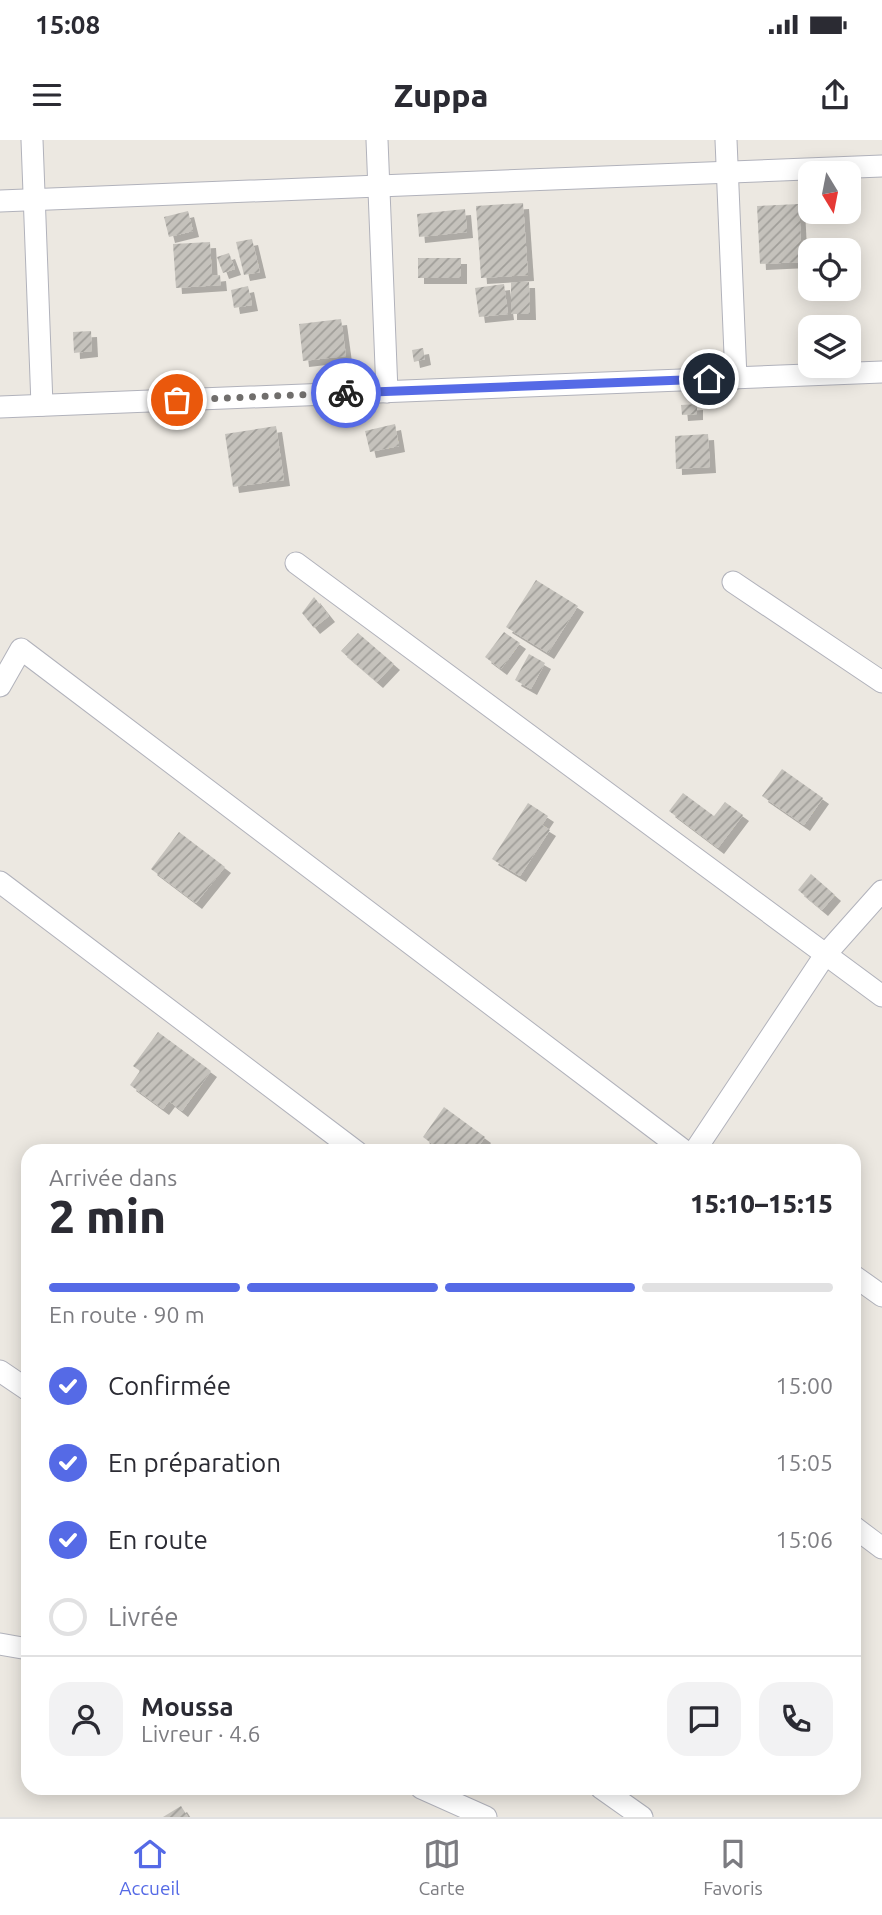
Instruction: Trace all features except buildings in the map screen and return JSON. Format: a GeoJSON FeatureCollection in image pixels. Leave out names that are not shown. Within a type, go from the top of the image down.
{"type":"FeatureCollection","features":[{"type":"Feature","properties":{"kind":"street"},"geometry":{"type":"LineString","coordinates":[[32,140],[42,405]]}},
{"type":"Feature","properties":{"kind":"street"},"geometry":{"type":"LineString","coordinates":[[377,140],[387,392]]}},
{"type":"Feature","properties":{"kind":"street"},"geometry":{"type":"LineString","coordinates":[[726,140],[736,378]]}},
{"type":"Feature","properties":{"kind":"street"},"geometry":{"type":"LineString","coordinates":[[0,201],[882,166]]}},
{"type":"Feature","properties":{"kind":"street"},"geometry":{"type":"LineString","coordinates":[[0,407],[882,372]]}},
{"type":"Feature","properties":{"kind":"street"},"geometry":{"type":"LineString","coordinates":[[296,563],[882,996]]}},
{"type":"Feature","properties":{"kind":"street"},"geometry":{"type":"LineString","coordinates":[[733,582],[882,682]]}},
{"type":"Feature","properties":{"kind":"street"},"geometry":{"type":"LineString","coordinates":[[0,686],[21,649],[675,1144]]}},
{"type":"Feature","properties":{"kind":"street"},"geometry":{"type":"LineString","coordinates":[[0,882],[346,1144]]}},
{"type":"Feature","properties":{"kind":"street"},"geometry":{"type":"LineString","coordinates":[[699,1144],[825,955],[882,891]]}},
{"type":"Feature","properties":{"kind":"street"},"geometry":{"type":"LineString","coordinates":[[861,1281],[882,1296]]}},
{"type":"Feature","properties":{"kind":"street"},"geometry":{"type":"LineString","coordinates":[[0,1371],[21,1385]]}},
{"type":"Feature","properties":{"kind":"street"},"geometry":{"type":"LineString","coordinates":[[861,1532],[882,1548]]}},
{"type":"Feature","properties":{"kind":"street"},"geometry":{"type":"LineString","coordinates":[[0,1644],[21,1648]]}},
{"type":"Feature","properties":{"kind":"street"},"geometry":{"type":"LineString","coordinates":[[437,1795],[486,1817]]}},
{"type":"Feature","properties":{"kind":"street"},"geometry":{"type":"LineString","coordinates":[[611,1795],[642,1817]]}},
{"type":"Feature","properties":{"kind":"way so far"},"geometry":{"type":"LineString","coordinates":[[177,400],[346,393]]}},
{"type":"Feature","properties":{"kind":"route"},"geometry":{"type":"LineString","coordinates":[[346,393],[709,379]]}}]}
